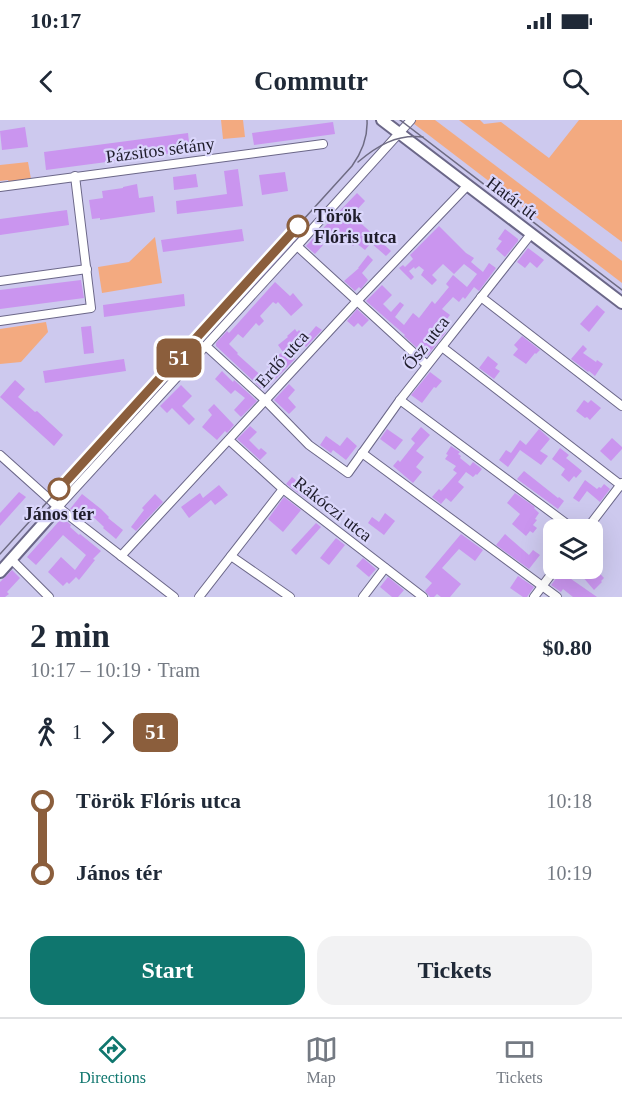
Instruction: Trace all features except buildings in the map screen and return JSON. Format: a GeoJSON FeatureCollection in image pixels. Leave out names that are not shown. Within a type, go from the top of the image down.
{"type":"FeatureCollection","features":[{"type":"Feature","properties":{"kind":"main road","name":"Határ út"},"geometry":{"type":"LineString","coordinates":[[382,120],[622,303]]}},
{"type":"Feature","properties":{"kind":"main road"},"geometry":{"type":"LineString","coordinates":[[0,572],[58,507]]}},
{"type":"Feature","properties":{"kind":"street"},"geometry":{"type":"LineString","coordinates":[[58,507],[411,120]]}},
{"type":"Feature","properties":{"kind":"street","name":"Pázsitos sétány"},"geometry":{"type":"LineString","coordinates":[[0,187],[323,144]]}},
{"type":"Feature","properties":{"kind":"street"},"geometry":{"type":"LineString","coordinates":[[0,321],[91,308],[75,176]]}},
{"type":"Feature","properties":{"kind":"street","name":"Erdő utca"},"geometry":{"type":"LineString","coordinates":[[121,556],[357,300],[468,185]]}},
{"type":"Feature","properties":{"kind":"street","name":"Ősz utca"},"geometry":{"type":"LineString","coordinates":[[265,400],[309,445],[348,473],[400,400],[531,234]]}},
{"type":"Feature","properties":{"kind":"street"},"geometry":{"type":"LineString","coordinates":[[297,246],[427,365]]}},
{"type":"Feature","properties":{"kind":"street"},"geometry":{"type":"LineString","coordinates":[[0,281],[87,269]]}},
{"type":"Feature","properties":{"kind":"street"},"geometry":{"type":"LineString","coordinates":[[481,297],[622,406]]}},
{"type":"Feature","properties":{"kind":"street"},"geometry":{"type":"LineString","coordinates":[[206,346],[265,400]]}},
{"type":"Feature","properties":{"kind":"street"},"geometry":{"type":"LineString","coordinates":[[441,347],[622,485],[595,519]]}},
{"type":"Feature","properties":{"kind":"street"},"geometry":{"type":"LineString","coordinates":[[400,400],[560,519]]}},
{"type":"Feature","properties":{"kind":"street","name":"Rákóczi utca"},"geometry":{"type":"LineString","coordinates":[[229,440],[283,489],[423,597]]}},
{"type":"Feature","properties":{"kind":"street"},"geometry":{"type":"LineString","coordinates":[[362,453],[557,597]]}},
{"type":"Feature","properties":{"kind":"street"},"geometry":{"type":"LineString","coordinates":[[0,455],[58,507],[174,597]]}},
{"type":"Feature","properties":{"kind":"street"},"geometry":{"type":"LineString","coordinates":[[199,597],[283,489]]}},
{"type":"Feature","properties":{"kind":"street"},"geometry":{"type":"LineString","coordinates":[[231,556],[290,597]]}},
{"type":"Feature","properties":{"kind":"street"},"geometry":{"type":"LineString","coordinates":[[11,559],[49,597]]}},
{"type":"Feature","properties":{"kind":"street"},"geometry":{"type":"LineString","coordinates":[[363,597],[385,568]]}},
{"type":"Feature","properties":{"kind":"street"},"geometry":{"type":"LineString","coordinates":[[534,597],[548,579]]}},
{"type":"Feature","properties":{"kind":"shaded area"},"geometry":{"type":"Polygon","coordinates":[[[221,120],[243,120],[245,137],[223,139],[221,120]]]}},
{"type":"Feature","properties":{"kind":"shaded area"},"geometry":{"type":"Polygon","coordinates":[[[409,120],[435,120],[622,261],[622,283],[409,120]]]}},
{"type":"Feature","properties":{"kind":"shaded area"},"geometry":{"type":"Polygon","coordinates":[[[459,120],[480,120],[484,124],[501,122],[549,158],[579,120],[622,120],[622,242],[459,120]]]}},
{"type":"Feature","properties":{"kind":"shaded area"},"geometry":{"type":"Polygon","coordinates":[[[28,162],[31,179],[9,183],[8,180],[0,181],[0,165],[28,162]]]}},
{"type":"Feature","properties":{"kind":"shaded area"},"geometry":{"type":"Polygon","coordinates":[[[155,237],[162,283],[102,293],[98,267],[129,262],[155,237]]]}},
{"type":"Feature","properties":{"kind":"shaded area"},"geometry":{"type":"Polygon","coordinates":[[[46,322],[48,332],[21,362],[0,364],[0,329],[46,322]]]}},
{"type":"Feature","properties":{"kind":"tram line"},"geometry":{"type":"LineString","coordinates":[[0,554],[352,166],[364,144],[367,120]]}},
{"type":"Feature","properties":{"kind":"tram line"},"geometry":{"type":"LineString","coordinates":[[400,120],[622,290]]}},
{"type":"Feature","properties":{"kind":"tram line"},"geometry":{"type":"LineString","coordinates":[[358,162],[388,142],[404,137],[423,137]]}},
{"type":"Feature","properties":{"kind":"tram line","name":"51"},"geometry":{"type":"LineString","coordinates":[[59,489],[298,226]]}},
{"type":"Feature","properties":{"kind":"place","name":"Török Flóris utca"},"geometry":{"type":"Point","coordinates":[298,226]}},
{"type":"Feature","properties":{"kind":"place","name":"János tér"},"geometry":{"type":"Point","coordinates":[59,489]}}]}
